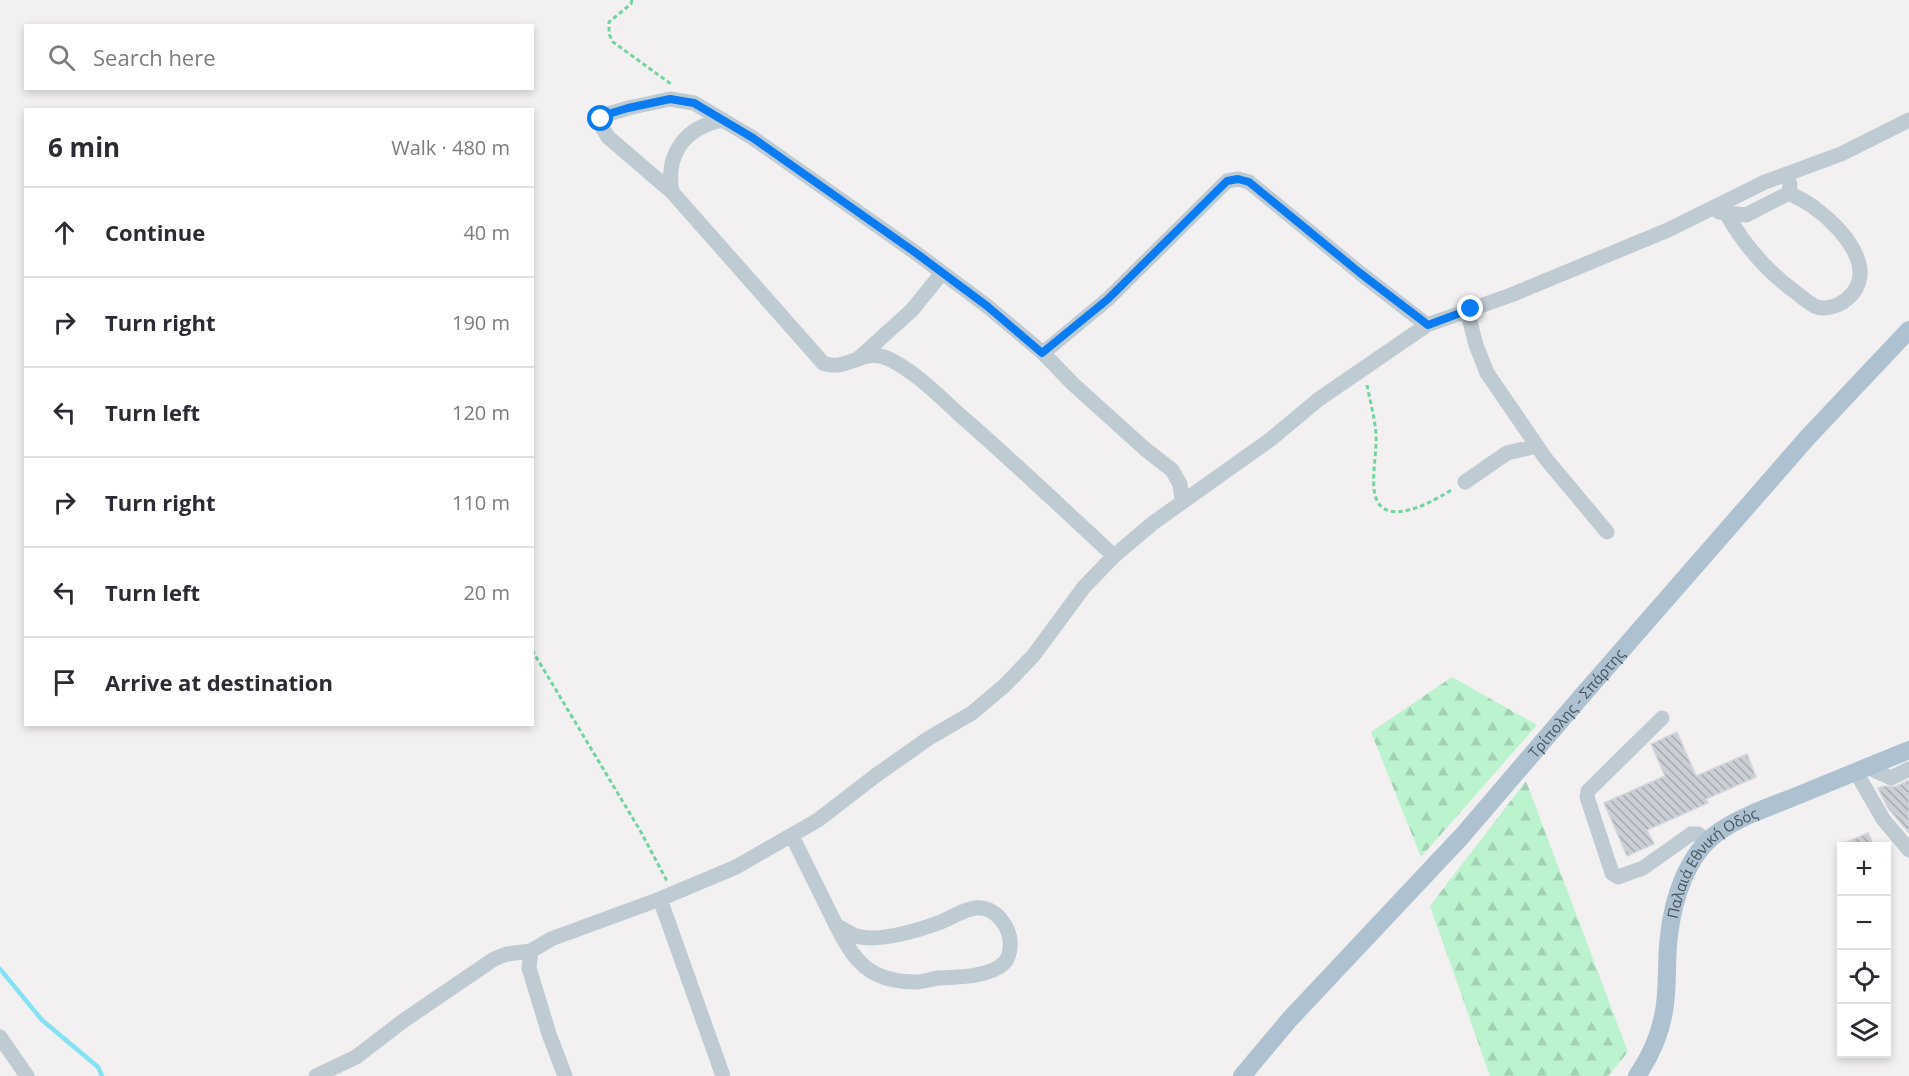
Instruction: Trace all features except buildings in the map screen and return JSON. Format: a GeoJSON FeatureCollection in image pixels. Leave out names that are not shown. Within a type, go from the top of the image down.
{"type":"FeatureCollection","features":[{"type":"Feature","properties":{"kind":"main road","name":"Τρίπολης - Σπάρτης"},"geometry":{"type":"LineString","coordinates":[[1242,1076],[1289,1020],[1462,836],[1807,438],[1909,330]]}},
{"type":"Feature","properties":{"kind":"main road","name":"Παλαιά Εθνική Οδός"},"geometry":{"type":"LineString","coordinates":[[1637,1076],[1647,1062],[1661,1029],[1666,1004],[1672,911],[1681,884],[1701,849],[1717,833],[1746,816],[1909,750]]}},
{"type":"Feature","properties":{"kind":"street"},"geometry":{"type":"LineString","coordinates":[[942,273],[903,318],[860,357],[847,364],[836,366],[823,363],[672,192],[608,138],[600,124],[601,119],[605,115],[628,108],[670,99],[694,103],[753,138],[942,273],[987,306],[1042,353],[1145,449],[1172,470],[1180,484],[1182,500]]}},
{"type":"Feature","properties":{"kind":"street"},"geometry":{"type":"LineString","coordinates":[[672,192],[670,172],[680,145],[694,131],[712,122],[723,120]]}},
{"type":"Feature","properties":{"kind":"street"},"geometry":{"type":"LineString","coordinates":[[316,1076],[356,1057],[403,1021],[494,959],[507,954],[531,951],[551,939],[667,896],[736,867],[818,820],[929,738],[972,713],[1004,686],[1033,656],[1084,587],[1114,556],[1153,523],[1182,500],[1219,477],[1271,439],[1319,399],[1362,368],[1428,325],[1511,295],[1668,230],[1765,182],[1841,154],[1909,120]]}},
{"type":"Feature","properties":{"kind":"street"},"geometry":{"type":"LineString","coordinates":[[1789,193],[1792,172]]}},
{"type":"Feature","properties":{"kind":"street"},"geometry":{"type":"LineString","coordinates":[[1042,353],[1108,299],[1227,181],[1238,179],[1256,188],[1428,325]]}},
{"type":"Feature","properties":{"kind":"street"},"geometry":{"type":"LineString","coordinates":[[1726,213],[1755,256],[1785,285],[1817,306],[1839,304],[1846,300],[1855,289],[1860,276],[1859,261],[1846,238],[1829,219],[1789,193]]}},
{"type":"Feature","properties":{"kind":"street"},"geometry":{"type":"LineString","coordinates":[[1707,211],[1746,215],[1789,193]]}},
{"type":"Feature","properties":{"kind":"street"},"geometry":{"type":"LineString","coordinates":[[1467,310],[1476,345],[1487,373],[1537,447],[1607,532]]}},
{"type":"Feature","properties":{"kind":"street"},"geometry":{"type":"LineString","coordinates":[[860,357],[886,357],[916,376],[1012,460],[1114,556]]}},
{"type":"Feature","properties":{"kind":"street"},"geometry":{"type":"LineString","coordinates":[[1465,482],[1507,453],[1537,447]]}},
{"type":"Feature","properties":{"kind":"street"},"geometry":{"type":"LineString","coordinates":[[1662,718],[1588,791],[1587,797],[1612,873],[1618,877],[1643,868],[1692,834],[1698,834],[1709,842]]}},
{"type":"Feature","properties":{"kind":"street"},"geometry":{"type":"LineString","coordinates":[[1862,769],[1891,778],[1909,769]]}},
{"type":"Feature","properties":{"kind":"street"},"geometry":{"type":"LineString","coordinates":[[1862,769],[1883,819],[1909,850]]}},
{"type":"Feature","properties":{"kind":"street"},"geometry":{"type":"LineString","coordinates":[[792,836],[836,925],[855,956],[865,967],[887,978],[901,981],[917,982],[936,978],[955,978],[994,969],[1005,963],[1010,949],[1010,934],[1003,921],[991,912],[977,908],[940,922],[887,937],[856,936],[836,925]]}},
{"type":"Feature","properties":{"kind":"street"},"geometry":{"type":"LineString","coordinates":[[667,896],[723,1076]]}},
{"type":"Feature","properties":{"kind":"street"},"geometry":{"type":"LineString","coordinates":[[531,951],[529,968],[549,1034],[565,1076]]}},
{"type":"Feature","properties":{"kind":"street"},"geometry":{"type":"LineString","coordinates":[[0,1037],[27,1076]]}},
{"type":"Feature","properties":{"kind":"path"},"geometry":{"type":"LineString","coordinates":[[632,0],[609,22],[609,34],[613,42],[659,74],[694,103]]}},
{"type":"Feature","properties":{"kind":"path"},"geometry":{"type":"LineString","coordinates":[[1362,368],[1376,434],[1375,495],[1383,509],[1394,513],[1407,510],[1442,496],[1465,482]]}},
{"type":"Feature","properties":{"kind":"path"},"geometry":{"type":"LineString","coordinates":[[534,653],[641,832],[667,896]]}},
{"type":"Feature","properties":{"kind":"green space"},"geometry":{"type":"Polygon","coordinates":[[[1452,677],[1537,725],[1421,857],[1371,732],[1452,677]]]}},
{"type":"Feature","properties":{"kind":"green space"},"geometry":{"type":"Polygon","coordinates":[[[1526,781],[1628,1052],[1608,1076],[1490,1076],[1430,906],[1526,781]]]}},
{"type":"Feature","properties":{"kind":"waterway"},"geometry":{"type":"LineString","coordinates":[[0,969],[42,1020],[98,1067],[102,1076]]}},
{"type":"Feature","properties":{"kind":"route"},"geometry":{"type":"LineString","coordinates":[[601,119],[605,115],[628,108],[670,99],[694,103],[753,138],[916,253],[987,306],[1042,353],[1108,299],[1227,181],[1238,179],[1249,182],[1360,273],[1428,325],[1471,309]]}}]}
